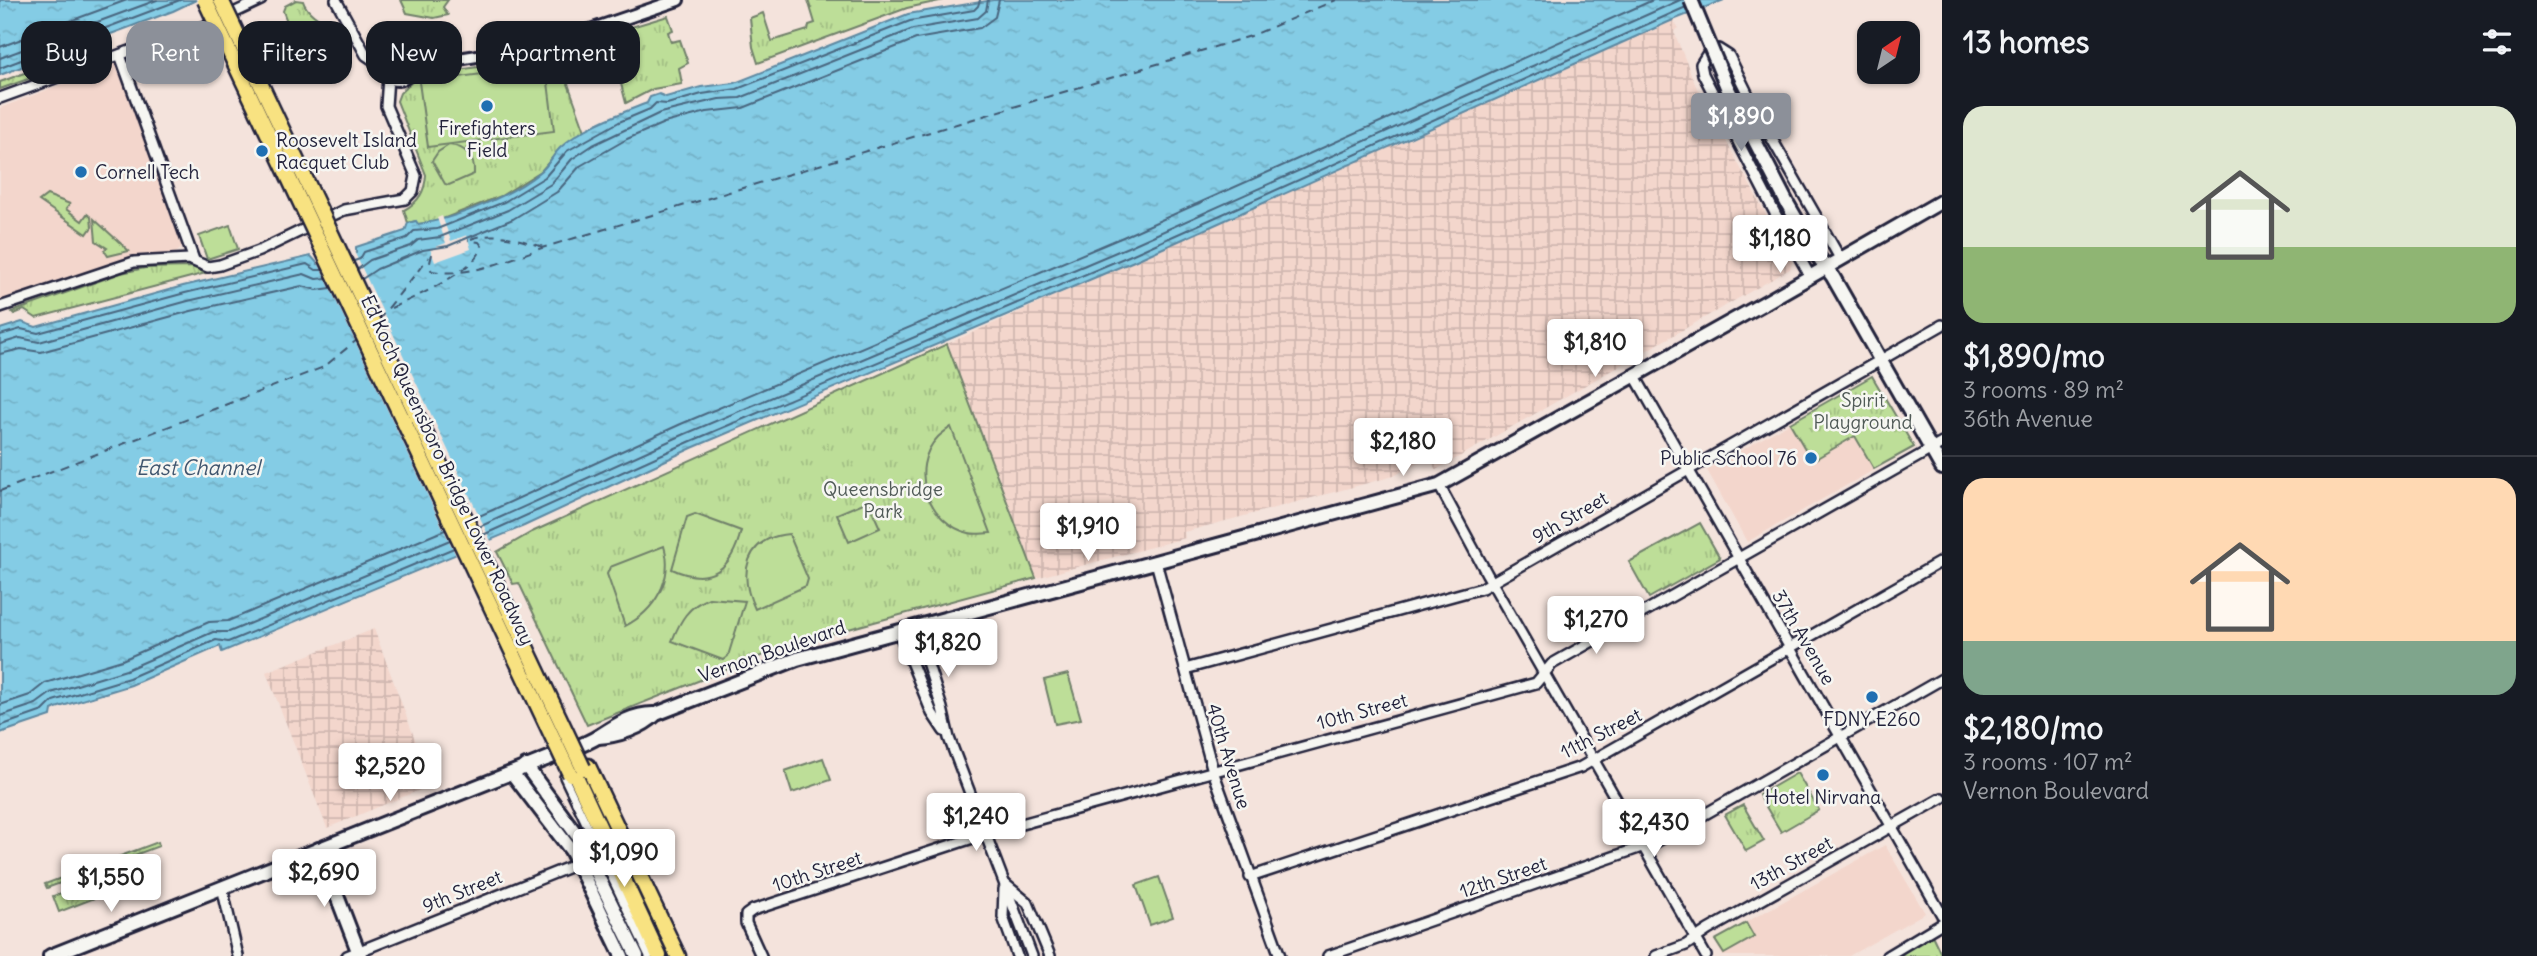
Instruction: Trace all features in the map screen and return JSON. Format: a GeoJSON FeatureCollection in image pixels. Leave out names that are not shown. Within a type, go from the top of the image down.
{"type":"FeatureCollection","features":[{"type":"Feature","properties":{"kind":"highway","name":"Ed Koch Queensboro Bridge Lower Roadway"},"geometry":{"type":"LineString","coordinates":[[207,0],[658,956]]}},
{"type":"Feature","properties":{"kind":"highway"},"geometry":{"type":"LineString","coordinates":[[224,0],[672,956]]}},
{"type":"Feature","properties":{"kind":"highway"},"geometry":{"type":"LineString","coordinates":[[585,767],[678,956]]}},
{"type":"Feature","properties":{"kind":"main road"},"geometry":{"type":"LineString","coordinates":[[1691,0],[1727,87],[1787,203],[1881,360],[1937,446],[1942,468]]}},
{"type":"Feature","properties":{"kind":"main road","name":"Vernon Boulevard"},"geometry":{"type":"LineString","coordinates":[[50,956],[598,737],[612,736],[649,721],[656,714],[779,665],[1438,485],[1942,201]]}},
{"type":"Feature","properties":{"kind":"main road"},"geometry":{"type":"LineString","coordinates":[[526,766],[579,838],[584,861],[622,956]]}},
{"type":"Feature","properties":{"kind":"main road"},"geometry":{"type":"LineString","coordinates":[[512,773],[584,861],[638,956]]}},
{"type":"Feature","properties":{"kind":"main road"},"geometry":{"type":"LineString","coordinates":[[318,849],[355,955]]}},
{"type":"Feature","properties":{"kind":"street"},"geometry":{"type":"LineString","coordinates":[[0,98],[206,26],[261,0]]}},
{"type":"Feature","properties":{"kind":"street"},"geometry":{"type":"LineString","coordinates":[[336,0],[366,55]]}},
{"type":"Feature","properties":{"kind":"street"},"geometry":{"type":"LineString","coordinates":[[462,58],[537,47],[678,0]]}},
{"type":"Feature","properties":{"kind":"street"},"geometry":{"type":"LineString","coordinates":[[1810,276],[1703,74],[1702,62],[1708,53],[1718,49],[1729,56],[1756,111],[1841,260]]}},
{"type":"Feature","properties":{"kind":"street"},"geometry":{"type":"LineString","coordinates":[[120,55],[194,260]]}},
{"type":"Feature","properties":{"kind":"street"},"geometry":{"type":"LineString","coordinates":[[0,307],[123,264],[155,259],[194,260],[208,267],[220,265],[259,251],[344,210],[408,197],[416,184],[416,172],[386,106],[388,84]]}},
{"type":"Feature","properties":{"kind":"street","name":"9th Street"},"geometry":{"type":"LineString","coordinates":[[1185,668],[1482,588],[1942,325]]}},
{"type":"Feature","properties":{"kind":"street","name":"37th Avenue"},"geometry":{"type":"LineString","coordinates":[[1635,376],[1942,915]]}},
{"type":"Feature","properties":{"kind":"street","name":"10th Street"},"geometry":{"type":"LineString","coordinates":[[761,956],[746,923],[746,915],[753,910],[985,834],[1536,683],[1553,663],[1937,446]]}},
{"type":"Feature","properties":{"kind":"street"},"geometry":{"type":"LineString","coordinates":[[1438,485],[1706,956]]}},
{"type":"Feature","properties":{"kind":"street","name":"11th Street"},"geometry":{"type":"LineString","coordinates":[[1250,877],[1581,767],[1942,561]]}},
{"type":"Feature","properties":{"kind":"street","name":"40th Avenue"},"geometry":{"type":"LineString","coordinates":[[1156,562],[1213,771],[1280,956]]}},
{"type":"Feature","properties":{"kind":"street"},"geometry":{"type":"LineString","coordinates":[[916,628],[949,738],[1032,956]]}},
{"type":"Feature","properties":{"kind":"street"},"geometry":{"type":"LineString","coordinates":[[899,632],[932,713],[949,738]]}},
{"type":"Feature","properties":{"kind":"street","name":"12th Street"},"geometry":{"type":"LineString","coordinates":[[1328,956],[1644,847],[1942,679]]}},
{"type":"Feature","properties":{"kind":"street"},"geometry":{"type":"LineString","coordinates":[[564,777],[638,956]]}},
{"type":"Feature","properties":{"kind":"street","name":"13th Street"},"geometry":{"type":"LineString","coordinates":[[1656,956],[1686,946],[1942,798]]}},
{"type":"Feature","properties":{"kind":"street","name":"9th Street"},"geometry":{"type":"LineString","coordinates":[[355,955],[584,861]]}},
{"type":"Feature","properties":{"kind":"street"},"geometry":{"type":"LineString","coordinates":[[1004,883],[1003,917],[1017,956]]}},
{"type":"Feature","properties":{"kind":"street"},"geometry":{"type":"LineString","coordinates":[[1004,883],[1028,903],[1050,956]]}},
{"type":"Feature","properties":{"kind":"street"},"geometry":{"type":"LineString","coordinates":[[222,887],[238,956]]}},
{"type":"Feature","properties":{"kind":"street"},"geometry":{"type":"LineString","coordinates":[[1887,956],[1942,923]]}},
{"type":"Feature","properties":{"kind":"shaded area"},"geometry":{"type":"Polygon","coordinates":[[[1673,20],[1679,28],[1674,32],[1696,86],[1792,262],[1790,269],[1436,470],[1428,456],[1394,476],[1184,532],[1185,538],[1036,578],[947,344],[1673,20]]]}},
{"type":"Feature","properties":{"kind":"shaded area","name":"Cornell Tech"},"geometry":{"type":"Polygon","coordinates":[[[122,61],[126,84],[130,84],[188,243],[174,254],[123,259],[0,302],[0,108],[62,84],[112,84],[112,65],[122,61]]]}},
{"type":"Feature","properties":{"kind":"shaded area","name":"Public School 76"},"geometry":{"type":"Polygon","coordinates":[[[1872,376],[1914,447],[1747,542],[1707,470],[1872,376]]]}},
{"type":"Feature","properties":{"kind":"shaded area"},"geometry":{"type":"Polygon","coordinates":[[[374,629],[432,785],[327,828],[266,672],[374,629]]]}},
{"type":"Feature","properties":{"kind":"shaded area"},"geometry":{"type":"Polygon","coordinates":[[[1885,845],[1925,913],[1849,956],[1723,956],[1714,940],[1885,845]]]}},
{"type":"Feature","properties":{"kind":"green space"},"geometry":{"type":"Polygon","coordinates":[[[296,0],[303,1],[307,9],[322,21],[288,21],[283,11],[285,6],[296,0]]]}},
{"type":"Feature","properties":{"kind":"green space"},"geometry":{"type":"Polygon","coordinates":[[[401,0],[448,0],[443,7],[448,15],[434,18],[407,13],[401,0]]]}},
{"type":"Feature","properties":{"kind":"green space"},"geometry":{"type":"Polygon","coordinates":[[[808,0],[944,0],[907,8],[758,63],[753,47],[750,18],[763,13],[772,41],[808,30],[809,25],[815,23],[808,0]]]}},
{"type":"Feature","properties":{"kind":"green space"},"geometry":{"type":"Polygon","coordinates":[[[668,16],[673,30],[668,32],[671,42],[680,40],[688,63],[679,68],[682,84],[653,89],[626,103],[621,84],[640,84],[640,24],[668,16]]]}},
{"type":"Feature","properties":{"kind":"green space"},"geometry":{"type":"Polygon","coordinates":[[[476,67],[476,84],[568,84],[585,131],[562,147],[541,171],[501,196],[435,222],[408,223],[404,210],[420,196],[426,175],[397,101],[400,93],[410,84],[462,84],[462,69],[476,67]]]}},
{"type":"Feature","properties":{"kind":"green space"},"geometry":{"type":"Polygon","coordinates":[[[21,74],[21,82],[0,89],[0,82],[21,74]]]}},
{"type":"Feature","properties":{"kind":"green space","name":"Firefighters Field"},"geometry":{"type":"Polygon","coordinates":[[[476,75],[476,84],[548,84],[554,131],[428,147],[419,84],[462,84],[462,77],[476,75]]]}},
{"type":"Feature","properties":{"kind":"green space"},"geometry":{"type":"Polygon","coordinates":[[[449,145],[468,154],[473,163],[474,174],[449,185],[445,184],[432,161],[438,152],[449,145]]]}},
{"type":"Feature","properties":{"kind":"green space"},"geometry":{"type":"Polygon","coordinates":[[[47,195],[70,204],[66,209],[82,221],[87,214],[91,217],[92,227],[87,234],[39,201],[47,195]]]}},
{"type":"Feature","properties":{"kind":"green space"},"geometry":{"type":"Polygon","coordinates":[[[94,219],[129,251],[108,256],[104,250],[107,248],[96,241],[94,219]]]}},
{"type":"Feature","properties":{"kind":"green space"},"geometry":{"type":"Polygon","coordinates":[[[230,225],[238,249],[207,259],[199,236],[230,225]]]}},
{"type":"Feature","properties":{"kind":"green space"},"geometry":{"type":"Polygon","coordinates":[[[192,267],[206,273],[36,318],[24,310],[14,314],[12,312],[121,273],[145,268],[192,267]]]}},
{"type":"Feature","properties":{"kind":"green space","name":"Queensbridge Park"},"geometry":{"type":"Polygon","coordinates":[[[947,344],[1036,578],[786,646],[587,725],[519,583],[513,584],[497,552],[532,532],[947,344]]]}},
{"type":"Feature","properties":{"kind":"green space","name":"Spirit Playground"},"geometry":{"type":"Polygon","coordinates":[[[1872,376],[1914,447],[1874,469],[1855,436],[1812,461],[1790,423],[1872,376]]]}},
{"type":"Feature","properties":{"kind":"green space"},"geometry":{"type":"Polygon","coordinates":[[[951,427],[991,533],[972,534],[955,528],[933,507],[927,494],[924,464],[929,450],[938,437],[951,427]]]}},
{"type":"Feature","properties":{"kind":"green space"},"geometry":{"type":"Polygon","coordinates":[[[868,501],[880,528],[849,542],[837,514],[868,501]]]}},
{"type":"Feature","properties":{"kind":"green space"},"geometry":{"type":"Polygon","coordinates":[[[695,514],[741,531],[732,555],[718,571],[709,575],[698,576],[672,569],[687,517],[695,514]]]}},
{"type":"Feature","properties":{"kind":"green space"},"geometry":{"type":"Polygon","coordinates":[[[1700,523],[1720,558],[1649,598],[1629,562],[1700,523]]]}},
{"type":"Feature","properties":{"kind":"green space"},"geometry":{"type":"Polygon","coordinates":[[[789,534],[808,579],[806,586],[755,609],[747,583],[749,560],[754,550],[763,542],[789,534]]]}},
{"type":"Feature","properties":{"kind":"green space"},"geometry":{"type":"Polygon","coordinates":[[[664,546],[666,570],[660,593],[645,612],[625,626],[607,574],[610,567],[664,546]]]}},
{"type":"Feature","properties":{"kind":"green space"},"geometry":{"type":"Polygon","coordinates":[[[709,598],[745,601],[728,656],[723,660],[672,641],[686,615],[695,605],[709,598]]]}},
{"type":"Feature","properties":{"kind":"green space"},"geometry":{"type":"Polygon","coordinates":[[[1068,674],[1081,719],[1055,724],[1044,680],[1068,674]]]}},
{"type":"Feature","properties":{"kind":"green space"},"geometry":{"type":"Polygon","coordinates":[[[823,758],[831,780],[792,793],[785,771],[823,758]]]}},
{"type":"Feature","properties":{"kind":"green space"},"geometry":{"type":"Polygon","coordinates":[[[1797,773],[1819,810],[1781,832],[1759,795],[1797,773]]]}},
{"type":"Feature","properties":{"kind":"green space"},"geometry":{"type":"Polygon","coordinates":[[[1743,805],[1764,841],[1746,851],[1725,815],[1743,805]]]}},
{"type":"Feature","properties":{"kind":"green space"},"geometry":{"type":"Polygon","coordinates":[[[158,842],[159,846],[47,888],[45,884],[158,842]]]}},
{"type":"Feature","properties":{"kind":"green space"},"geometry":{"type":"Polygon","coordinates":[[[138,864],[143,879],[59,912],[53,896],[138,864]]]}},
{"type":"Feature","properties":{"kind":"green space"},"geometry":{"type":"Polygon","coordinates":[[[1159,877],[1173,917],[1150,925],[1136,885],[1159,877]]]}},
{"type":"Feature","properties":{"kind":"green space"},"geometry":{"type":"Polygon","coordinates":[[[1746,923],[1754,937],[1724,954],[1715,940],[1746,923]]]}},
{"type":"Feature","properties":{"kind":"green space"},"geometry":{"type":"Polygon","coordinates":[[[1932,935],[1942,956],[1895,956],[1928,936],[1932,935]]]}},
{"type":"Feature","properties":{"kind":"water"},"geometry":{"type":"Polygon","coordinates":[[[0,0],[196,0],[146,21],[126,21],[126,28],[112,34],[112,21],[21,21],[21,67],[0,75],[0,0]]]}},
{"type":"Feature","properties":{"kind":"water","name":"East Channel"},"geometry":{"type":"Polygon","coordinates":[[[993,0],[1724,0],[1673,20],[1134,261],[692,448],[524,526],[222,652],[220,646],[131,685],[56,708],[52,710],[51,716],[0,733],[0,329],[22,322],[36,327],[183,286],[311,256],[318,264],[356,253],[356,247],[405,231],[408,223],[432,222],[448,217],[482,205],[514,189],[543,169],[558,150],[580,133],[647,103],[650,97],[659,94],[666,97],[701,87],[735,83],[908,14],[993,0]]]}},
{"type":"Feature","properties":{"kind":"pier"},"geometry":{"type":"Polygon","coordinates":[[[442,216],[451,241],[467,235],[471,249],[435,262],[430,249],[446,243],[437,218],[442,216]]]}},
{"type":"Feature","properties":{"kind":"pier"},"geometry":{"type":"Polygon","coordinates":[[[352,247],[492,543],[457,558],[314,254],[320,260],[351,251],[352,247]]]}},
{"type":"Feature","properties":{"kind":"ferry route"},"geometry":{"type":"LineString","coordinates":[[432,254],[429,267],[432,271],[475,270],[1251,36],[1336,0]]}},
{"type":"Feature","properties":{"kind":"ferry route"},"geometry":{"type":"LineString","coordinates":[[471,239],[489,235],[544,247]]}},
{"type":"Feature","properties":{"kind":"ferry route"},"geometry":{"type":"LineString","coordinates":[[391,308],[443,282],[469,264],[482,246],[479,242],[468,240]]}},
{"type":"Feature","properties":{"kind":"ferry route"},"geometry":{"type":"LineString","coordinates":[[378,321],[429,257]]}},
{"type":"Feature","properties":{"kind":"ferry route"},"geometry":{"type":"LineString","coordinates":[[0,491],[324,367],[358,339]]}},
{"type":"Feature","properties":{"kind":"place","name":"Firefighters Field"},"geometry":{"type":"Point","coordinates":[487,106]}},
{"type":"Feature","properties":{"kind":"place","name":"Roosevelt Island Racquet Club"},"geometry":{"type":"Point","coordinates":[262,151]}},
{"type":"Feature","properties":{"kind":"place","name":"Cornell Tech"},"geometry":{"type":"Point","coordinates":[81,172]}},
{"type":"Feature","properties":{"kind":"place","name":"Public School 76"},"geometry":{"type":"Point","coordinates":[1811,458]}},
{"type":"Feature","properties":{"kind":"place","name":"FDNY E260"},"geometry":{"type":"Point","coordinates":[1872,697]}},
{"type":"Feature","properties":{"kind":"place","name":"Hotel Nirvana"},"geometry":{"type":"Point","coordinates":[1823,775]}}]}
